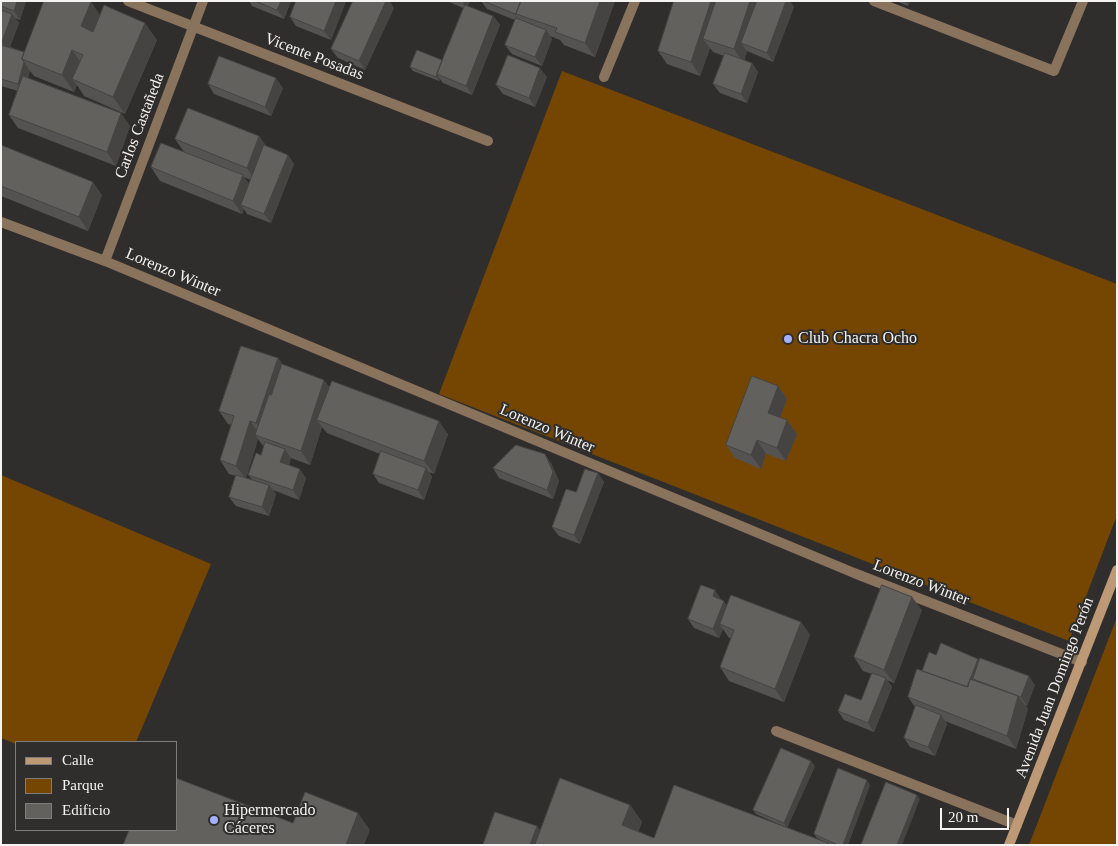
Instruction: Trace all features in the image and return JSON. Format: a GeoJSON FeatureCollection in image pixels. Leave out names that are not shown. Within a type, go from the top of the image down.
{"type":"FeatureCollection","features":[{"type":"Feature","properties":{"kind":"main road","name":"Avenida Juan Domingo Perón"},"geometry":{"type":"LineString","coordinates":[[1009,845],[1117,570]]}},
{"type":"Feature","properties":{"kind":"street","name":"Vicente Posadas"},"geometry":{"type":"LineString","coordinates":[[128,1],[488,141]]}},
{"type":"Feature","properties":{"kind":"street","name":"Carlos Castañeda"},"geometry":{"type":"LineString","coordinates":[[105,261],[203,1]]}},
{"type":"Feature","properties":{"kind":"street"},"geometry":{"type":"LineString","coordinates":[[604,78],[635,1]]}},
{"type":"Feature","properties":{"kind":"street"},"geometry":{"type":"LineString","coordinates":[[874,1],[1054,72],[1083,1]]}},
{"type":"Feature","properties":{"kind":"street","name":"Lorenzo Winter"},"geometry":{"type":"LineString","coordinates":[[1,222],[105,261],[845,569],[1082,662]]}},
{"type":"Feature","properties":{"kind":"street"},"geometry":{"type":"LineString","coordinates":[[776,731],[1017,825]]}},
{"type":"Feature","properties":{"kind":"green space","name":"Club Chacra Ocho"},"geometry":{"type":"Polygon","coordinates":[[[562,71],[1117,284],[1117,515],[1069,641],[439,394],[562,71]]]}},
{"type":"Feature","properties":{"kind":"green space"},"geometry":{"type":"Polygon","coordinates":[[[1,475],[211,564],[136,741],[15,741],[15,744],[1,738],[1,475]]]}},
{"type":"Feature","properties":{"kind":"green space"},"geometry":{"type":"Polygon","coordinates":[[[1117,617],[1117,845],[1029,845],[1117,617]]]}},
{"type":"Feature","properties":{"kind":"building"},"geometry":{"type":"Polygon","coordinates":[[[1,1],[17,1],[14,11],[1,6],[1,1]]]}},
{"type":"Feature","properties":{"kind":"building"},"geometry":{"type":"Polygon","coordinates":[[[44,1],[91,2],[81,26],[93,32],[104,5],[145,23],[113,97],[72,79],[83,55],[72,50],[62,75],[22,59],[44,1]]]}},
{"type":"Feature","properties":{"kind":"building"},"geometry":{"type":"Polygon","coordinates":[[[256,1],[281,1],[277,10],[256,1]]]}},
{"type":"Feature","properties":{"kind":"building"},"geometry":{"type":"Polygon","coordinates":[[[296,1],[336,1],[324,31],[290,17],[296,1]]]}},
{"type":"Feature","properties":{"kind":"building"},"geometry":{"type":"Polygon","coordinates":[[[353,1],[386,1],[359,61],[331,49],[353,1]]]}},
{"type":"Feature","properties":{"kind":"building"},"geometry":{"type":"Polygon","coordinates":[[[484,1],[521,1],[516,14],[484,1]]]}},
{"type":"Feature","properties":{"kind":"building"},"geometry":{"type":"Polygon","coordinates":[[[521,1],[600,1],[585,43],[555,32],[557,28],[516,14],[521,1]]]}},
{"type":"Feature","properties":{"kind":"building"},"geometry":{"type":"Polygon","coordinates":[[[674,1],[711,1],[691,62],[658,51],[674,1]]]}},
{"type":"Feature","properties":{"kind":"building"},"geometry":{"type":"Polygon","coordinates":[[[716,1],[750,1],[734,49],[703,39],[716,1]]]}},
{"type":"Feature","properties":{"kind":"building"},"geometry":{"type":"Polygon","coordinates":[[[757,1],[786,1],[767,53],[741,43],[757,1]]]}},
{"type":"Feature","properties":{"kind":"building"},"geometry":{"type":"Polygon","coordinates":[[[465,5],[493,16],[466,86],[437,74],[465,5]]]}},
{"type":"Feature","properties":{"kind":"building"},"geometry":{"type":"Polygon","coordinates":[[[1,10],[12,14],[2,42],[1,42],[1,10]]]}},
{"type":"Feature","properties":{"kind":"building"},"geometry":{"type":"Polygon","coordinates":[[[516,18],[546,30],[535,57],[505,45],[516,18]]]}},
{"type":"Feature","properties":{"kind":"building"},"geometry":{"type":"Polygon","coordinates":[[[1,45],[24,52],[22,59],[24,62],[18,84],[1,79],[1,45]]]}},
{"type":"Feature","properties":{"kind":"building"},"geometry":{"type":"Polygon","coordinates":[[[417,50],[442,60],[436,77],[410,67],[417,50]]]}},
{"type":"Feature","properties":{"kind":"building"},"geometry":{"type":"Polygon","coordinates":[[[725,53],[752,63],[741,94],[713,84],[725,53]]]}},
{"type":"Feature","properties":{"kind":"building"},"geometry":{"type":"Polygon","coordinates":[[[508,55],[540,68],[529,98],[496,85],[508,55]]]}},
{"type":"Feature","properties":{"kind":"building"},"geometry":{"type":"Polygon","coordinates":[[[219,56],[276,78],[265,107],[208,84],[219,56]]]}},
{"type":"Feature","properties":{"kind":"building"},"geometry":{"type":"Polygon","coordinates":[[[23,76],[121,113],[107,152],[9,115],[23,76]]]}},
{"type":"Feature","properties":{"kind":"building"},"geometry":{"type":"Polygon","coordinates":[[[188,108],[259,136],[247,168],[175,139],[188,108]]]}},
{"type":"Feature","properties":{"kind":"building"},"geometry":{"type":"Polygon","coordinates":[[[161,143],[243,175],[233,201],[151,167],[161,143]]]}},
{"type":"Feature","properties":{"kind":"building"},"geometry":{"type":"Polygon","coordinates":[[[1,145],[93,182],[79,217],[1,186],[1,145]]]}},
{"type":"Feature","properties":{"kind":"building"},"geometry":{"type":"Polygon","coordinates":[[[264,145],[288,155],[264,214],[241,205],[264,145]]]}},
{"type":"Feature","properties":{"kind":"building"},"geometry":{"type":"Polygon","coordinates":[[[241,346],[278,358],[256,423],[250,421],[236,466],[220,460],[234,416],[219,411],[241,346]]]}},
{"type":"Feature","properties":{"kind":"building"},"geometry":{"type":"Polygon","coordinates":[[[282,364],[324,380],[301,451],[255,435],[282,364]]]}},
{"type":"Feature","properties":{"kind":"building"},"geometry":{"type":"Polygon","coordinates":[[[752,376],[778,386],[768,413],[787,420],[777,448],[757,440],[751,455],[726,445],[752,376]]]}},
{"type":"Feature","properties":{"kind":"building"},"geometry":{"type":"Polygon","coordinates":[[[332,381],[439,421],[424,461],[317,420],[332,381]]]}},
{"type":"Feature","properties":{"kind":"building"},"geometry":{"type":"Polygon","coordinates":[[[265,442],[285,449],[280,462],[300,469],[293,490],[248,475],[256,453],[261,455],[265,442]]]}},
{"type":"Feature","properties":{"kind":"building"},"geometry":{"type":"Polygon","coordinates":[[[516,445],[545,454],[553,472],[547,490],[493,468],[516,445]]]}},
{"type":"Feature","properties":{"kind":"building"},"geometry":{"type":"Polygon","coordinates":[[[381,451],[426,468],[418,490],[373,474],[381,451]]]}},
{"type":"Feature","properties":{"kind":"building"},"geometry":{"type":"Polygon","coordinates":[[[585,469],[598,473],[574,535],[552,527],[566,489],[576,492],[585,469]]]}},
{"type":"Feature","properties":{"kind":"building"},"geometry":{"type":"Polygon","coordinates":[[[236,475],[269,485],[262,507],[229,497],[236,475]]]}},
{"type":"Feature","properties":{"kind":"building"},"geometry":{"type":"Polygon","coordinates":[[[701,585],[715,590],[713,596],[724,601],[713,629],[688,619],[701,585]]]}},
{"type":"Feature","properties":{"kind":"building"},"geometry":{"type":"Polygon","coordinates":[[[882,585],[912,597],[884,670],[854,657],[882,585]]]}},
{"type":"Feature","properties":{"kind":"building"},"geometry":{"type":"Polygon","coordinates":[[[731,595],[801,622],[775,689],[720,667],[734,630],[720,624],[731,595]]]}},
{"type":"Feature","properties":{"kind":"building"},"geometry":{"type":"Polygon","coordinates":[[[941,643],[978,659],[967,687],[922,671],[929,652],[936,655],[941,643]]]}},
{"type":"Feature","properties":{"kind":"building"},"geometry":{"type":"Polygon","coordinates":[[[980,658],[1029,676],[1021,697],[973,679],[980,658]]]}},
{"type":"Feature","properties":{"kind":"building"},"geometry":{"type":"Polygon","coordinates":[[[917,669],[968,687],[970,679],[1018,696],[1007,736],[908,697],[917,669]]]}},
{"type":"Feature","properties":{"kind":"building"},"geometry":{"type":"Polygon","coordinates":[[[872,673],[886,678],[868,723],[838,711],[845,694],[861,700],[872,673]]]}},
{"type":"Feature","properties":{"kind":"building"},"geometry":{"type":"Polygon","coordinates":[[[916,705],[941,715],[928,747],[904,738],[916,705]]]}},
{"type":"Feature","properties":{"kind":"building"},"geometry":{"type":"Polygon","coordinates":[[[781,748],[811,761],[784,823],[753,810],[781,748]]]}},
{"type":"Feature","properties":{"kind":"building"},"geometry":{"type":"Polygon","coordinates":[[[838,768],[867,780],[843,845],[838,845],[814,834],[838,768]]]}},
{"type":"Feature","properties":{"kind":"building"},"geometry":{"type":"Polygon","coordinates":[[[560,778],[630,805],[622,825],[654,838],[674,785],[828,843],[827,845],[535,845],[560,778]]]}},
{"type":"Feature","properties":{"kind":"building","name":"Hipermercado Cáceres"},"geometry":{"type":"Polygon","coordinates":[[[178,779],[293,823],[305,792],[358,813],[346,845],[123,845],[129,831],[178,831],[178,779]]]}},
{"type":"Feature","properties":{"kind":"building"},"geometry":{"type":"Polygon","coordinates":[[[886,782],[917,795],[897,845],[861,845],[886,782]]]}},
{"type":"Feature","properties":{"kind":"building"},"geometry":{"type":"Polygon","coordinates":[[[495,812],[537,826],[530,845],[483,845],[495,812]]]}},
{"type":"Feature","properties":{"kind":"place","name":"Club Chacra Ocho"},"geometry":{"type":"Point","coordinates":[788,339]}},
{"type":"Feature","properties":{"kind":"place","name":"Hipermercado Cáceres"},"geometry":{"type":"Point","coordinates":[214,820]}}]}
